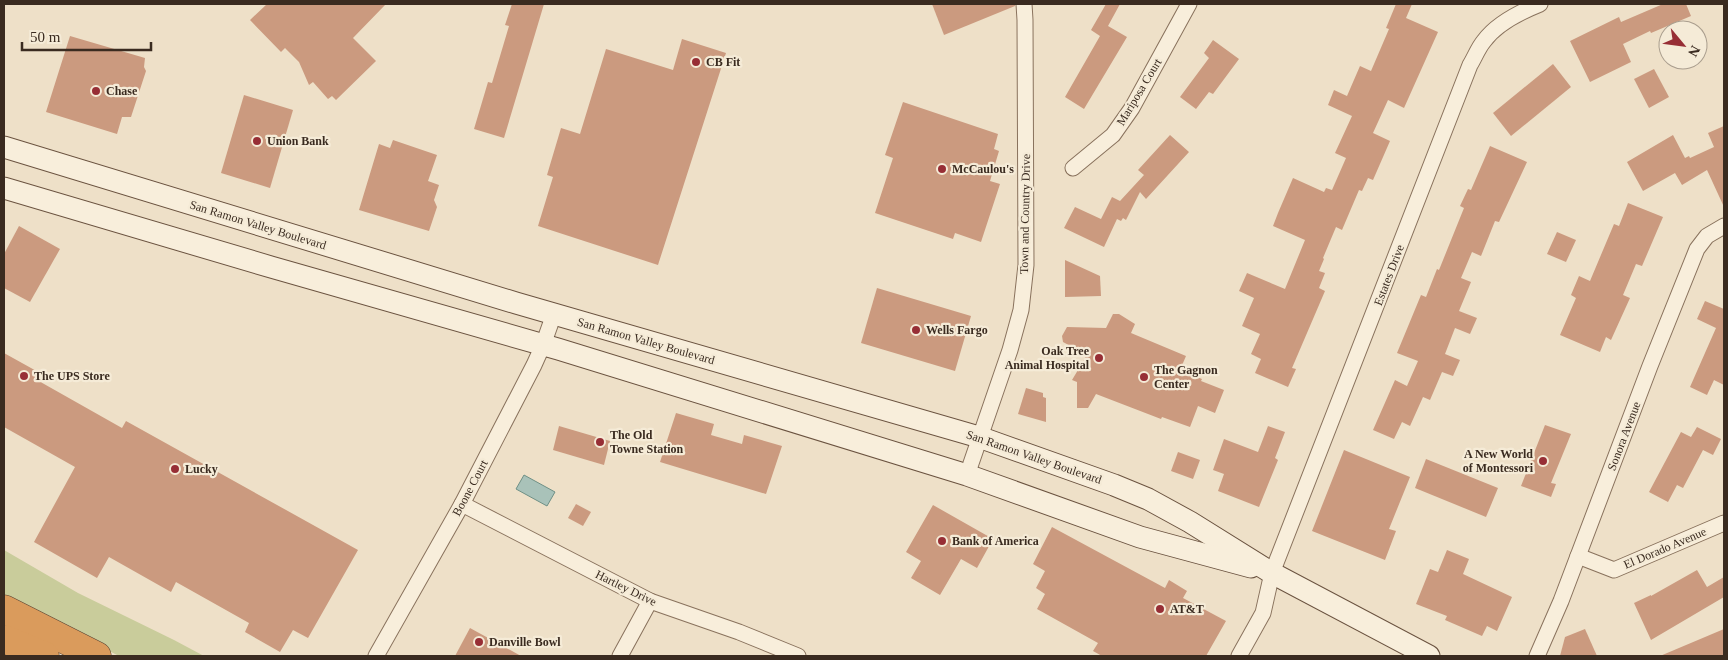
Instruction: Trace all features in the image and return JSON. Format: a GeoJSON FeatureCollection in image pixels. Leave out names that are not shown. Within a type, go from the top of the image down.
{"type":"FeatureCollection","features":[{"type":"Feature","properties":{"kind":"highway"},"geometry":{"type":"LineString","coordinates":[[4,609],[97,656]]}},
{"type":"Feature","properties":{"kind":"highway"},"geometry":{"type":"LineString","coordinates":[[4,639],[45,656]]}},
{"type":"Feature","properties":{"kind":"main road","name":"San Ramon Valley Boulevard"},"geometry":{"type":"LineString","coordinates":[[4,148],[554,314],[979,437],[1114,485],[1148,499],[1190,522],[1272,573],[1428,656]]}},
{"type":"Feature","properties":{"kind":"main road","name":"San Ramon Valley Boulevard"},"geometry":{"type":"LineString","coordinates":[[4,188],[544,345],[967,474],[1140,537],[1272,573]]}},
{"type":"Feature","properties":{"kind":"street","name":"Town and Country Drive"},"geometry":{"type":"LineString","coordinates":[[967,474],[1010,350],[1021,310],[1026,265],[1026,29],[1024,4]]}},
{"type":"Feature","properties":{"kind":"street","name":"Mariposa Court"},"geometry":{"type":"LineString","coordinates":[[1073,168],[1113,135],[1132,108],[1188,4]]}},
{"type":"Feature","properties":{"kind":"street","name":"Estates Drive"},"geometry":{"type":"LineString","coordinates":[[1238,656],[1263,614],[1272,573],[1470,65],[1483,41],[1495,29],[1522,11],[1540,4]]}},
{"type":"Feature","properties":{"kind":"street","name":"Sonora Avenue"},"geometry":{"type":"LineString","coordinates":[[1537,656],[1578,556],[1650,366],[1697,249],[1707,236],[1724,226]]}},
{"type":"Feature","properties":{"kind":"street","name":"Boone Court"},"geometry":{"type":"LineString","coordinates":[[376,656],[462,504],[544,345],[554,314]]}},
{"type":"Feature","properties":{"kind":"street","name":"Hartley Drive"},"geometry":{"type":"LineString","coordinates":[[462,504],[650,601],[739,632],[798,656]]}},
{"type":"Feature","properties":{"kind":"street","name":"El Dorado Avenue"},"geometry":{"type":"LineString","coordinates":[[1578,556],[1614,570],[1724,523]]}},
{"type":"Feature","properties":{"kind":"street"},"geometry":{"type":"LineString","coordinates":[[620,656],[650,601]]}},
{"type":"Feature","properties":{"kind":"green space"},"geometry":{"type":"Polygon","coordinates":[[[4,550],[78,593],[204,656],[119,656],[4,597],[4,550]]]}},
{"type":"Feature","properties":{"kind":"water"},"geometry":{"type":"Polygon","coordinates":[[[524,475],[555,492],[547,506],[516,489],[524,475]]]}},
{"type":"Feature","properties":{"kind":"building"},"geometry":{"type":"Polygon","coordinates":[[[267,4],[386,4],[353,38],[376,61],[336,100],[332,96],[328,99],[313,82],[309,85],[299,62],[285,48],[281,52],[250,20],[267,4]]]}},
{"type":"Feature","properties":{"kind":"building"},"geometry":{"type":"Polygon","coordinates":[[[512,4],[544,4],[504,138],[474,129],[488,82],[492,83],[509,26],[505,25],[512,4]]]}},
{"type":"Feature","properties":{"kind":"building"},"geometry":{"type":"Polygon","coordinates":[[[932,4],[1015,4],[1015,6],[944,35],[932,4]]]}},
{"type":"Feature","properties":{"kind":"building"},"geometry":{"type":"Polygon","coordinates":[[[1106,4],[1120,4],[1108,26],[1127,37],[1084,109],[1065,97],[1100,36],[1091,30],[1106,4]]]}},
{"type":"Feature","properties":{"kind":"building"},"geometry":{"type":"Polygon","coordinates":[[[1396,4],[1412,4],[1406,18],[1438,32],[1404,108],[1388,100],[1373,133],[1390,141],[1373,180],[1368,178],[1362,191],[1359,190],[1342,230],[1336,227],[1323,258],[1319,271],[1325,273],[1319,288],[1325,291],[1292,368],[1296,369],[1288,387],[1255,373],[1261,359],[1251,354],[1260,334],[1242,326],[1254,298],[1239,291],[1247,273],[1285,289],[1305,240],[1273,226],[1278,213],[1293,178],[1324,192],[1326,188],[1332,190],[1346,158],[1335,153],[1352,116],[1328,105],[1334,90],[1347,96],[1360,66],[1371,71],[1389,29],[1386,28],[1396,4]]]}},
{"type":"Feature","properties":{"kind":"building"},"geometry":{"type":"Polygon","coordinates":[[[1663,4],[1686,4],[1691,16],[1682,20],[1658,20],[1658,30],[1651,33],[1650,31],[1623,44],[1631,62],[1590,82],[1570,41],[1619,17],[1621,22],[1663,4]]]}},
{"type":"Feature","properties":{"kind":"building","name":"Chase"},"geometry":{"type":"Polygon","coordinates":[[[70,36],[145,58],[144,67],[146,71],[131,117],[122,117],[117,134],[46,112],[70,36]]]}},
{"type":"Feature","properties":{"kind":"building"},"geometry":{"type":"Polygon","coordinates":[[[682,39],[726,53],[658,265],[538,226],[553,177],[547,175],[561,128],[580,134],[606,49],[673,70],[682,39]]]}},
{"type":"Feature","properties":{"kind":"building"},"geometry":{"type":"Polygon","coordinates":[[[1213,40],[1239,59],[1213,94],[1209,92],[1196,109],[1180,97],[1209,58],[1204,53],[1213,40]]]}},
{"type":"Feature","properties":{"kind":"building"},"geometry":{"type":"Polygon","coordinates":[[[1553,64],[1571,87],[1511,136],[1493,113],[1553,64]]]}},
{"type":"Feature","properties":{"kind":"building"},"geometry":{"type":"Polygon","coordinates":[[[1654,69],[1669,97],[1649,108],[1634,79],[1654,69]]]}},
{"type":"Feature","properties":{"kind":"building","name":"Union Bank"},"geometry":{"type":"Polygon","coordinates":[[[244,95],[293,110],[270,188],[221,173],[244,95]]]}},
{"type":"Feature","properties":{"kind":"building","name":"McCaulou's"},"geometry":{"type":"Polygon","coordinates":[[[903,102],[998,134],[994,149],[999,151],[990,181],[1000,184],[981,242],[955,233],[953,239],[875,213],[893,158],[885,155],[903,102]]]}},
{"type":"Feature","properties":{"kind":"building"},"geometry":{"type":"Polygon","coordinates":[[[1724,126],[1724,207],[1707,170],[1682,185],[1675,173],[1643,191],[1627,162],[1673,135],[1685,158],[1689,156],[1690,158],[1714,147],[1708,133],[1724,126]]]}},
{"type":"Feature","properties":{"kind":"building"},"geometry":{"type":"Polygon","coordinates":[[[1170,135],[1189,152],[1146,199],[1140,192],[1126,220],[1123,218],[1121,221],[1117,219],[1104,247],[1064,228],[1075,207],[1101,219],[1112,197],[1120,201],[1144,175],[1138,170],[1170,135]]]}},
{"type":"Feature","properties":{"kind":"building"},"geometry":{"type":"Polygon","coordinates":[[[393,140],[437,155],[428,181],[439,185],[434,200],[437,207],[429,231],[359,210],[379,144],[390,148],[393,140]]]}},
{"type":"Feature","properties":{"kind":"building"},"geometry":{"type":"Polygon","coordinates":[[[1490,146],[1527,162],[1499,222],[1495,221],[1481,256],[1472,252],[1461,278],[1471,282],[1459,311],[1477,318],[1470,334],[1455,328],[1445,354],[1460,360],[1453,376],[1442,372],[1430,400],[1423,397],[1410,426],[1402,422],[1394,439],[1373,430],[1395,380],[1407,386],[1418,361],[1397,353],[1421,295],[1426,297],[1437,269],[1439,270],[1464,208],[1460,206],[1468,189],[1471,190],[1490,146]]]}},
{"type":"Feature","properties":{"kind":"building"},"geometry":{"type":"Polygon","coordinates":[[[1628,203],[1663,217],[1642,266],[1636,264],[1623,295],[1630,298],[1611,340],[1606,337],[1600,352],[1560,335],[1576,298],[1571,295],[1579,276],[1590,281],[1614,224],[1619,226],[1628,203]]]}},
{"type":"Feature","properties":{"kind":"building"},"geometry":{"type":"Polygon","coordinates":[[[19,226],[60,249],[30,302],[4,288],[4,254],[19,226]]]}},
{"type":"Feature","properties":{"kind":"building"},"geometry":{"type":"Polygon","coordinates":[[[1557,232],[1576,240],[1566,262],[1547,254],[1557,232]]]}},
{"type":"Feature","properties":{"kind":"building"},"geometry":{"type":"Polygon","coordinates":[[[1065,260],[1100,276],[1101,296],[1065,297],[1065,260]]]}},
{"type":"Feature","properties":{"kind":"building","name":"Wells Fargo"},"geometry":{"type":"Polygon","coordinates":[[[877,288],[971,316],[955,371],[861,343],[877,288]]]}},
{"type":"Feature","properties":{"kind":"building"},"geometry":{"type":"Polygon","coordinates":[[[1705,301],[1724,309],[1724,385],[1714,380],[1707,395],[1690,387],[1716,328],[1697,319],[1705,301]]]}},
{"type":"Feature","properties":{"kind":"building"},"geometry":{"type":"Polygon","coordinates":[[[1113,314],[1119,314],[1135,324],[1131,333],[1186,356],[1180,370],[1224,390],[1215,413],[1198,406],[1190,427],[1162,417],[1161,419],[1096,394],[1088,408],[1077,408],[1077,382],[1072,380],[1087,355],[1063,342],[1062,336],[1067,327],[1106,328],[1113,314]]]}},
{"type":"Feature","properties":{"kind":"building"},"geometry":{"type":"Polygon","coordinates":[[[4,353],[40,373],[37,380],[122,428],[126,421],[358,550],[308,638],[293,630],[280,652],[245,632],[249,623],[176,582],[171,592],[109,557],[97,578],[34,542],[75,467],[4,427],[4,353]]]}},
{"type":"Feature","properties":{"kind":"building"},"geometry":{"type":"Polygon","coordinates":[[[1026,388],[1043,393],[1043,397],[1046,398],[1046,422],[1018,414],[1026,388]]]}},
{"type":"Feature","properties":{"kind":"building"},"geometry":{"type":"Polygon","coordinates":[[[676,413],[714,424],[711,435],[742,444],[744,435],[782,446],[766,494],[660,462],[676,413]]]}},
{"type":"Feature","properties":{"kind":"building","name":"A New World of Montessori"},"geometry":{"type":"Polygon","coordinates":[[[1545,425],[1571,434],[1551,483],[1556,484],[1551,497],[1521,486],[1545,425]]]}},
{"type":"Feature","properties":{"kind":"building","name":"The Old Towne Station"},"geometry":{"type":"Polygon","coordinates":[[[559,426],[610,441],[604,465],[553,450],[559,426]]]}},
{"type":"Feature","properties":{"kind":"building"},"geometry":{"type":"Polygon","coordinates":[[[1268,426],[1285,432],[1275,458],[1278,460],[1259,507],[1218,491],[1224,474],[1213,470],[1224,439],[1258,452],[1268,426]]]}},
{"type":"Feature","properties":{"kind":"building"},"geometry":{"type":"Polygon","coordinates":[[[1697,427],[1721,439],[1713,455],[1703,450],[1683,488],[1677,485],[1668,502],[1649,492],[1681,432],[1691,437],[1697,427]]]}},
{"type":"Feature","properties":{"kind":"building"},"geometry":{"type":"Polygon","coordinates":[[[1344,450],[1410,477],[1389,529],[1396,531],[1385,560],[1312,531],[1344,450]]]}},
{"type":"Feature","properties":{"kind":"building"},"geometry":{"type":"Polygon","coordinates":[[[1178,452],[1200,460],[1193,479],[1171,471],[1178,452]]]}},
{"type":"Feature","properties":{"kind":"building"},"geometry":{"type":"Polygon","coordinates":[[[1426,459],[1498,488],[1486,517],[1415,488],[1426,459]]]}},
{"type":"Feature","properties":{"kind":"building"},"geometry":{"type":"Polygon","coordinates":[[[576,504],[591,512],[583,526],[568,518],[576,504]]]}},
{"type":"Feature","properties":{"kind":"building","name":"Bank of America"},"geometry":{"type":"Polygon","coordinates":[[[933,505],[993,539],[977,568],[961,559],[940,595],[911,578],[921,561],[906,552],[933,505]]]}},
{"type":"Feature","properties":{"kind":"building"},"geometry":{"type":"Polygon","coordinates":[[[1052,527],[1165,588],[1169,580],[1187,591],[1183,598],[1226,621],[1206,656],[1102,656],[1093,651],[1098,643],[1037,609],[1045,594],[1036,588],[1045,571],[1033,564],[1052,527]]]}},
{"type":"Feature","properties":{"kind":"building"},"geometry":{"type":"Polygon","coordinates":[[[1447,550],[1469,559],[1463,574],[1512,597],[1497,631],[1487,626],[1482,636],[1445,620],[1447,616],[1416,604],[1430,569],[1438,572],[1447,550]]]}},
{"type":"Feature","properties":{"kind":"building"},"geometry":{"type":"Polygon","coordinates":[[[1697,570],[1707,587],[1724,577],[1724,597],[1651,640],[1634,603],[1651,596],[1697,570]]]}},
{"type":"Feature","properties":{"kind":"building","name":"Danville Bowl"},"geometry":{"type":"Polygon","coordinates":[[[470,628],[521,656],[455,656],[470,628]]]}},
{"type":"Feature","properties":{"kind":"building"},"geometry":{"type":"Polygon","coordinates":[[[1585,629],[1597,656],[1560,656],[1565,637],[1585,629]]]}},
{"type":"Feature","properties":{"kind":"building"},"geometry":{"type":"Polygon","coordinates":[[[1724,629],[1724,656],[1660,656],[1724,629]]]}},
{"type":"Feature","properties":{"kind":"place","name":"CB Fit"},"geometry":{"type":"Point","coordinates":[696,62]}},
{"type":"Feature","properties":{"kind":"place","name":"Chase"},"geometry":{"type":"Point","coordinates":[96,91]}},
{"type":"Feature","properties":{"kind":"place","name":"Union Bank"},"geometry":{"type":"Point","coordinates":[257,141]}},
{"type":"Feature","properties":{"kind":"place","name":"McCaulou's"},"geometry":{"type":"Point","coordinates":[942,169]}},
{"type":"Feature","properties":{"kind":"place","name":"Wells Fargo"},"geometry":{"type":"Point","coordinates":[916,330]}},
{"type":"Feature","properties":{"kind":"place","name":"Oak Tree Animal Hospital"},"geometry":{"type":"Point","coordinates":[1099,358]}},
{"type":"Feature","properties":{"kind":"place","name":"The UPS Store"},"geometry":{"type":"Point","coordinates":[24,376]}},
{"type":"Feature","properties":{"kind":"place","name":"The Gagnon Center"},"geometry":{"type":"Point","coordinates":[1144,377]}},
{"type":"Feature","properties":{"kind":"place","name":"The Old Towne Station"},"geometry":{"type":"Point","coordinates":[600,442]}},
{"type":"Feature","properties":{"kind":"place","name":"A New World of Montessori"},"geometry":{"type":"Point","coordinates":[1543,461]}},
{"type":"Feature","properties":{"kind":"place","name":"Lucky"},"geometry":{"type":"Point","coordinates":[175,469]}},
{"type":"Feature","properties":{"kind":"place","name":"Bank of America"},"geometry":{"type":"Point","coordinates":[942,541]}},
{"type":"Feature","properties":{"kind":"place","name":"AT&T"},"geometry":{"type":"Point","coordinates":[1160,609]}},
{"type":"Feature","properties":{"kind":"place","name":"Danville Bowl"},"geometry":{"type":"Point","coordinates":[479,642]}}]}
